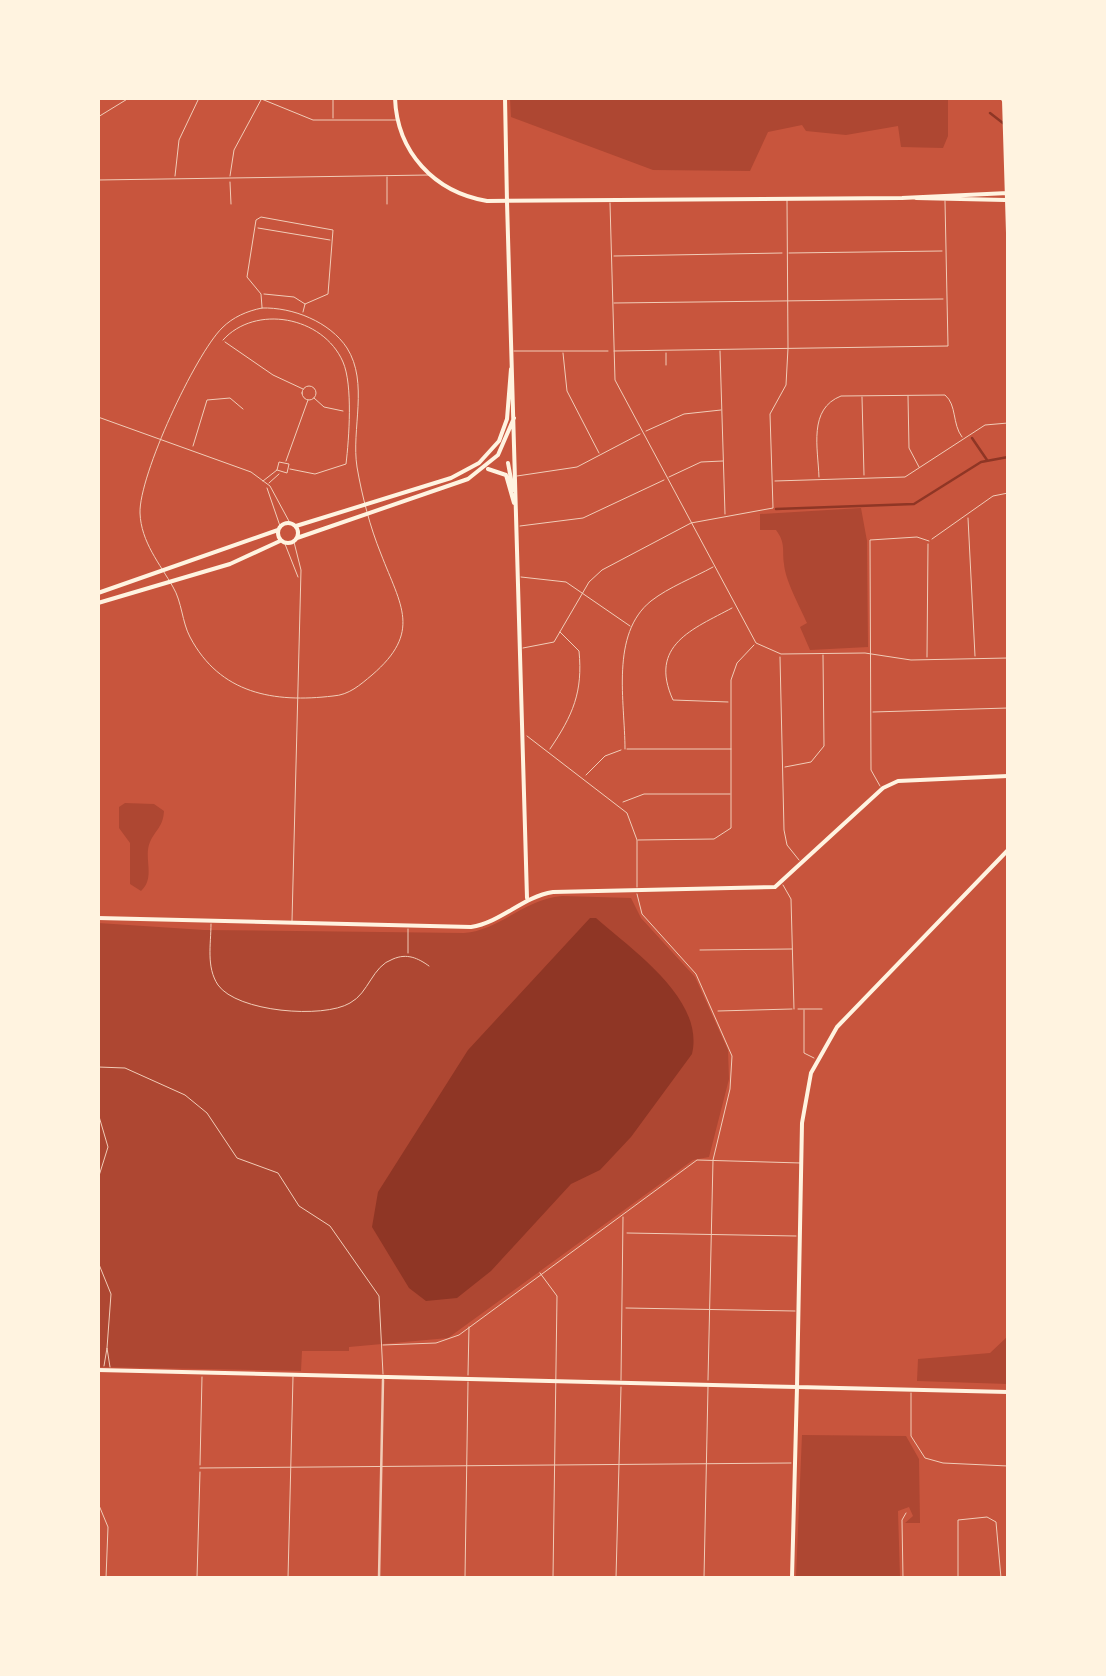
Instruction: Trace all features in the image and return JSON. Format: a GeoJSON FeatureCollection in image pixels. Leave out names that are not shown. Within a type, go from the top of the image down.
{"type":"FeatureCollection","features":[{"type":"Feature","properties":{"kind":"main road"},"geometry":{"type":"LineString","coordinates":[[396,98],[398,120],[410,152],[429,175],[456,193],[507,202],[1007,196]]}},
{"type":"Feature","properties":{"kind":"main road"},"geometry":{"type":"LineString","coordinates":[[505,98],[528,898]]}},
{"type":"Feature","properties":{"kind":"main road"},"geometry":{"type":"LineString","coordinates":[[1004,99],[1008,116],[1004,134],[1008,232]]}},
{"type":"Feature","properties":{"kind":"main road"},"geometry":{"type":"LineString","coordinates":[[916,198],[945,201],[1007,196]]}},
{"type":"Feature","properties":{"kind":"main road"},"geometry":{"type":"LineString","coordinates":[[98,593],[279,528],[459,474],[492,450],[507,419],[512,364]]}},
{"type":"Feature","properties":{"kind":"main road"},"geometry":{"type":"LineString","coordinates":[[98,604],[230,564],[283,542],[459,483],[483,470],[498,454],[516,411]]}},
{"type":"Feature","properties":{"kind":"main road"},"geometry":{"type":"LineString","coordinates":[[492,450],[517,474]]}},
{"type":"Feature","properties":{"kind":"main road"},"geometry":{"type":"LineString","coordinates":[[508,463],[516,516]]}},
{"type":"Feature","properties":{"kind":"main road"},"geometry":{"type":"LineString","coordinates":[[483,470],[504,472],[513,499]]}},
{"type":"Feature","properties":{"kind":"main road"},"geometry":{"type":"LineString","coordinates":[[293,525],[296,540]]}},
{"type":"Feature","properties":{"kind":"main road"},"geometry":{"type":"LineString","coordinates":[[279,528],[283,542]]}},
{"type":"Feature","properties":{"kind":"main road"},"geometry":{"type":"LineString","coordinates":[[98,918],[482,925],[528,898],[553,892],[762,888],[782,883],[882,788],[911,778],[1008,776]]}},
{"type":"Feature","properties":{"kind":"main road"},"geometry":{"type":"LineString","coordinates":[[792,1578],[804,1100],[817,1059],[837,1027],[1008,850]]}},
{"type":"Feature","properties":{"kind":"main road"},"geometry":{"type":"LineString","coordinates":[[104,1370],[1008,1392]]}},
{"type":"Feature","properties":{"kind":"street"},"geometry":{"type":"LineString","coordinates":[[98,118],[130,98]]}},
{"type":"Feature","properties":{"kind":"street"},"geometry":{"type":"LineString","coordinates":[[175,179],[179,140],[199,98]]}},
{"type":"Feature","properties":{"kind":"street"},"geometry":{"type":"LineString","coordinates":[[231,204],[234,150],[261,98],[297,116],[334,121],[398,120]]}},
{"type":"Feature","properties":{"kind":"street"},"geometry":{"type":"LineString","coordinates":[[333,98],[334,121]]}},
{"type":"Feature","properties":{"kind":"street"},"geometry":{"type":"LineString","coordinates":[[98,180],[429,175]]}},
{"type":"Feature","properties":{"kind":"street"},"geometry":{"type":"LineString","coordinates":[[386,176],[387,204]]}},
{"type":"Feature","properties":{"kind":"street"},"geometry":{"type":"LineString","coordinates":[[520,648],[546,647],[602,570],[691,523],[773,508],[770,414],[786,386],[788,348],[786,199]]}},
{"type":"Feature","properties":{"kind":"street"},"geometry":{"type":"LineString","coordinates":[[511,350],[948,346],[945,201]]}},
{"type":"Feature","properties":{"kind":"street"},"geometry":{"type":"LineString","coordinates":[[610,202],[612,351],[616,380],[756,643],[781,654],[823,652],[927,660],[1008,658]]}},
{"type":"Feature","properties":{"kind":"street"},"geometry":{"type":"LineString","coordinates":[[262,308],[261,294],[247,277],[254,228],[261,217],[330,228],[334,240],[328,294],[305,304]]}},
{"type":"Feature","properties":{"kind":"street"},"geometry":{"type":"LineString","coordinates":[[254,228],[334,240]]}},
{"type":"Feature","properties":{"kind":"street"},"geometry":{"type":"LineString","coordinates":[[611,256],[946,251]]}},
{"type":"Feature","properties":{"kind":"street"},"geometry":{"type":"LineString","coordinates":[[261,294],[294,297],[305,304]]}},
{"type":"Feature","properties":{"kind":"street"},"geometry":{"type":"LineString","coordinates":[[611,303],[946,299]]}},
{"type":"Feature","properties":{"kind":"street"},"geometry":{"type":"LineString","coordinates":[[302,315],[305,304]]}},
{"type":"Feature","properties":{"kind":"street"},"geometry":{"type":"LineString","coordinates":[[262,308],[302,315],[327,327],[349,351],[358,381],[356,458],[368,514],[401,602],[402,637],[388,659],[355,688],[335,696],[251,693],[230,683],[192,641],[174,588],[160,571],[140,512],[182,393],[216,335],[236,317],[262,308]]}},
{"type":"Feature","properties":{"kind":"street"},"geometry":{"type":"LineString","coordinates":[[223,340],[243,323],[263,318],[288,321],[317,333],[343,362],[348,384],[346,464],[315,474],[290,469],[263,482]]}},
{"type":"Feature","properties":{"kind":"street"},"geometry":{"type":"LineString","coordinates":[[216,335],[266,371],[303,390],[308,400],[286,461],[290,469]]}},
{"type":"Feature","properties":{"kind":"street"},"geometry":{"type":"LineString","coordinates":[[563,350],[567,391],[600,456]]}},
{"type":"Feature","properties":{"kind":"street"},"geometry":{"type":"LineString","coordinates":[[720,350],[725,517]]}},
{"type":"Feature","properties":{"kind":"street"},"geometry":{"type":"LineString","coordinates":[[666,351],[666,365]]}},
{"type":"Feature","properties":{"kind":"street"},"geometry":{"type":"LineString","coordinates":[[303,390],[314,388],[314,398],[324,408],[356,412]]}},
{"type":"Feature","properties":{"kind":"street"},"geometry":{"type":"LineString","coordinates":[[819,480],[818,424],[832,400],[862,394],[952,394]]}},
{"type":"Feature","properties":{"kind":"street"},"geometry":{"type":"LineString","coordinates":[[862,394],[864,478]]}},
{"type":"Feature","properties":{"kind":"street"},"geometry":{"type":"LineString","coordinates":[[908,394],[909,448],[921,470]]}},
{"type":"Feature","properties":{"kind":"street"},"geometry":{"type":"LineString","coordinates":[[828,395],[832,400]]}},
{"type":"Feature","properties":{"kind":"street"},"geometry":{"type":"LineString","coordinates":[[770,396],[775,400]]}},
{"type":"Feature","properties":{"kind":"street"},"geometry":{"type":"LineString","coordinates":[[948,397],[954,424],[964,440]]}},
{"type":"Feature","properties":{"kind":"street"},"geometry":{"type":"LineString","coordinates":[[192,450],[207,400],[230,398],[243,409]]}},
{"type":"Feature","properties":{"kind":"street"},"geometry":{"type":"LineString","coordinates":[[308,400],[314,398]]}},
{"type":"Feature","properties":{"kind":"street"},"geometry":{"type":"LineString","coordinates":[[517,474],[563,472],[684,414],[721,410]]}},
{"type":"Feature","properties":{"kind":"street"},"geometry":{"type":"LineString","coordinates":[[98,418],[244,468],[267,485],[293,525]]}},
{"type":"Feature","properties":{"kind":"street"},"geometry":{"type":"LineString","coordinates":[[772,481],[905,477],[985,426],[1008,422]]}},
{"type":"Feature","properties":{"kind":"street"},"geometry":{"type":"LineString","coordinates":[[267,485],[278,472],[279,462],[286,461]]}},
{"type":"Feature","properties":{"kind":"street"},"geometry":{"type":"LineString","coordinates":[[516,526],[583,518],[692,465],[724,461]]}},
{"type":"Feature","properties":{"kind":"street"},"geometry":{"type":"LineString","coordinates":[[267,485],[279,528]]}},
{"type":"Feature","properties":{"kind":"street"},"geometry":{"type":"LineString","coordinates":[[927,660],[924,554],[929,541],[997,494],[1008,492]]}},
{"type":"Feature","properties":{"kind":"street"},"geometry":{"type":"LineString","coordinates":[[966,515],[972,528],[976,659]]}},
{"type":"Feature","properties":{"kind":"street"},"geometry":{"type":"LineString","coordinates":[[882,788],[871,770],[870,540],[917,536],[929,541]]}},
{"type":"Feature","properties":{"kind":"street"},"geometry":{"type":"LineString","coordinates":[[292,924],[300,580],[296,540]]}},
{"type":"Feature","properties":{"kind":"street"},"geometry":{"type":"LineString","coordinates":[[283,542],[300,580]]}},
{"type":"Feature","properties":{"kind":"street"},"geometry":{"type":"LineString","coordinates":[[625,749],[624,657],[630,626],[655,598],[714,567]]}},
{"type":"Feature","properties":{"kind":"street"},"geometry":{"type":"LineString","coordinates":[[518,577],[558,578],[630,626]]}},
{"type":"Feature","properties":{"kind":"street"},"geometry":{"type":"LineString","coordinates":[[174,588],[179,579]]}},
{"type":"Feature","properties":{"kind":"street"},"geometry":{"type":"LineString","coordinates":[[731,702],[673,700],[669,653],[679,637],[735,606]]}},
{"type":"Feature","properties":{"kind":"street"},"geometry":{"type":"LineString","coordinates":[[548,751],[573,714],[579,697],[578,650],[560,632]]}},
{"type":"Feature","properties":{"kind":"street"},"geometry":{"type":"LineString","coordinates":[[637,840],[722,837],[732,828],[734,670],[756,643]]}},
{"type":"Feature","properties":{"kind":"street"},"geometry":{"type":"LineString","coordinates":[[782,767],[810,762],[824,746],[823,652]]}},
{"type":"Feature","properties":{"kind":"street"},"geometry":{"type":"LineString","coordinates":[[781,654],[785,838],[802,863]]}},
{"type":"Feature","properties":{"kind":"street"},"geometry":{"type":"LineString","coordinates":[[869,712],[1008,708]]}},
{"type":"Feature","properties":{"kind":"street"},"geometry":{"type":"LineString","coordinates":[[522,733],[621,804],[637,840],[637,890],[642,914],[692,968],[729,1042],[733,1070],[713,1160],[704,1578]]}},
{"type":"Feature","properties":{"kind":"street"},"geometry":{"type":"LineString","coordinates":[[584,777],[605,756],[625,749],[732,749]]}},
{"type":"Feature","properties":{"kind":"street"},"geometry":{"type":"LineString","coordinates":[[621,804],[644,794],[732,794]]}},
{"type":"Feature","properties":{"kind":"street"},"geometry":{"type":"LineString","coordinates":[[782,883],[792,899],[794,1009]]}},
{"type":"Feature","properties":{"kind":"street"},"geometry":{"type":"LineString","coordinates":[[211,921],[210,965],[215,980],[230,997],[258,1007],[341,1008],[356,1000],[386,962],[408,956],[429,966]]}},
{"type":"Feature","properties":{"kind":"street"},"geometry":{"type":"LineString","coordinates":[[408,926],[408,956]]}},
{"type":"Feature","properties":{"kind":"street"},"geometry":{"type":"LineString","coordinates":[[700,950],[793,949]]}},
{"type":"Feature","properties":{"kind":"street"},"geometry":{"type":"LineString","coordinates":[[715,1011],[822,1008]]}},
{"type":"Feature","properties":{"kind":"street"},"geometry":{"type":"LineString","coordinates":[[804,1009],[804,1053],[817,1059]]}},
{"type":"Feature","properties":{"kind":"street"},"geometry":{"type":"LineString","coordinates":[[98,1067],[125,1068],[185,1095],[207,1113],[237,1158],[281,1175],[299,1206],[322,1220],[379,1296],[384,1377],[379,1578]]}},
{"type":"Feature","properties":{"kind":"street"},"geometry":{"type":"LineString","coordinates":[[98,1114],[108,1146],[98,1179]]}},
{"type":"Feature","properties":{"kind":"street"},"geometry":{"type":"LineString","coordinates":[[383,1345],[441,1342],[469,1327],[693,1162],[800,1162]]}},
{"type":"Feature","properties":{"kind":"street"},"geometry":{"type":"LineString","coordinates":[[616,1578],[624,1214]]}},
{"type":"Feature","properties":{"kind":"street"},"geometry":{"type":"LineString","coordinates":[[623,1232],[799,1236]]}},
{"type":"Feature","properties":{"kind":"street"},"geometry":{"type":"LineString","coordinates":[[98,1262],[111,1294],[104,1370]]}},
{"type":"Feature","properties":{"kind":"street"},"geometry":{"type":"LineString","coordinates":[[540,1273],[558,1296],[553,1578]]}},
{"type":"Feature","properties":{"kind":"street"},"geometry":{"type":"LineString","coordinates":[[622,1308],[798,1312]]}},
{"type":"Feature","properties":{"kind":"street"},"geometry":{"type":"LineString","coordinates":[[465,1578],[469,1327]]}},
{"type":"Feature","properties":{"kind":"street"},"geometry":{"type":"LineString","coordinates":[[197,1578],[202,1373]]}},
{"type":"Feature","properties":{"kind":"street"},"geometry":{"type":"LineString","coordinates":[[288,1578],[293,1374]]}},
{"type":"Feature","properties":{"kind":"street"},"geometry":{"type":"LineString","coordinates":[[911,1389],[911,1436],[924,1458],[942,1463],[1008,1466]]}},
{"type":"Feature","properties":{"kind":"street"},"geometry":{"type":"LineString","coordinates":[[200,1468],[795,1462]]}},
{"type":"Feature","properties":{"kind":"street"},"geometry":{"type":"LineString","coordinates":[[98,1503],[108,1527],[106,1578]]}},
{"type":"Feature","properties":{"kind":"street"},"geometry":{"type":"LineString","coordinates":[[903,1578],[902,1520],[906,1513]]}},
{"type":"Feature","properties":{"kind":"street"},"geometry":{"type":"LineString","coordinates":[[958,1578],[958,1520],[987,1517],[996,1522],[1002,1578]]}},
{"type":"Feature","properties":{"kind":"shaded area"},"geometry":{"type":"Polygon","coordinates":[[[510,98],[948,98],[948,136],[943,148],[901,147],[898,126],[846,135],[806,131],[802,125],[768,132],[750,171],[653,170],[511,117],[510,98]]]}},
{"type":"Feature","properties":{"kind":"shaded area"},"geometry":{"type":"Polygon","coordinates":[[[861,508],[867,541],[868,647],[810,650],[800,627],[807,623],[785,570],[781,539],[776,530],[760,530],[760,514],[861,508]]]}},
{"type":"Feature","properties":{"kind":"shaded area"},"geometry":{"type":"Polygon","coordinates":[[[125,803],[154,804],[164,811],[148,848],[149,874],[141,891],[130,884],[130,843],[119,828],[119,807],[125,803]]]}},
{"type":"Feature","properties":{"kind":"shaded area"},"geometry":{"type":"Polygon","coordinates":[[[548,898],[631,898],[641,918],[695,977],[728,1050],[729,1079],[709,1157],[693,1160],[448,1338],[349,1347],[349,1351],[302,1351],[301,1371],[98,1367],[98,923],[204,930],[464,933],[490,926],[548,898]]]}},
{"type":"Feature","properties":{"kind":"shaded area"},"geometry":{"type":"Polygon","coordinates":[[[590,918],[596,918],[646,961],[677,995],[688,1014],[692,1054],[631,1137],[600,1170],[571,1184],[491,1271],[457,1298],[426,1301],[409,1288],[372,1227],[378,1192],[468,1050],[590,918]]]}},
{"type":"Feature","properties":{"kind":"shaded area"},"geometry":{"type":"Polygon","coordinates":[[[1008,1336],[1008,1384],[917,1381],[918,1359],[990,1353],[1008,1336]]]}},
{"type":"Feature","properties":{"kind":"shaded area"},"geometry":{"type":"Polygon","coordinates":[[[802,1435],[906,1436],[919,1459],[920,1523],[905,1523],[913,1516],[909,1507],[898,1511],[900,1578],[796,1577],[802,1435]]]}},
{"type":"Feature","properties":{"kind":"waterway"},"geometry":{"type":"LineString","coordinates":[[990,113],[1008,127]]}},
{"type":"Feature","properties":{"kind":"waterway"},"geometry":{"type":"LineString","coordinates":[[972,438],[987,460]]}},
{"type":"Feature","properties":{"kind":"waterway"},"geometry":{"type":"LineString","coordinates":[[776,509],[914,504],[981,462],[1008,457]]}}]}
